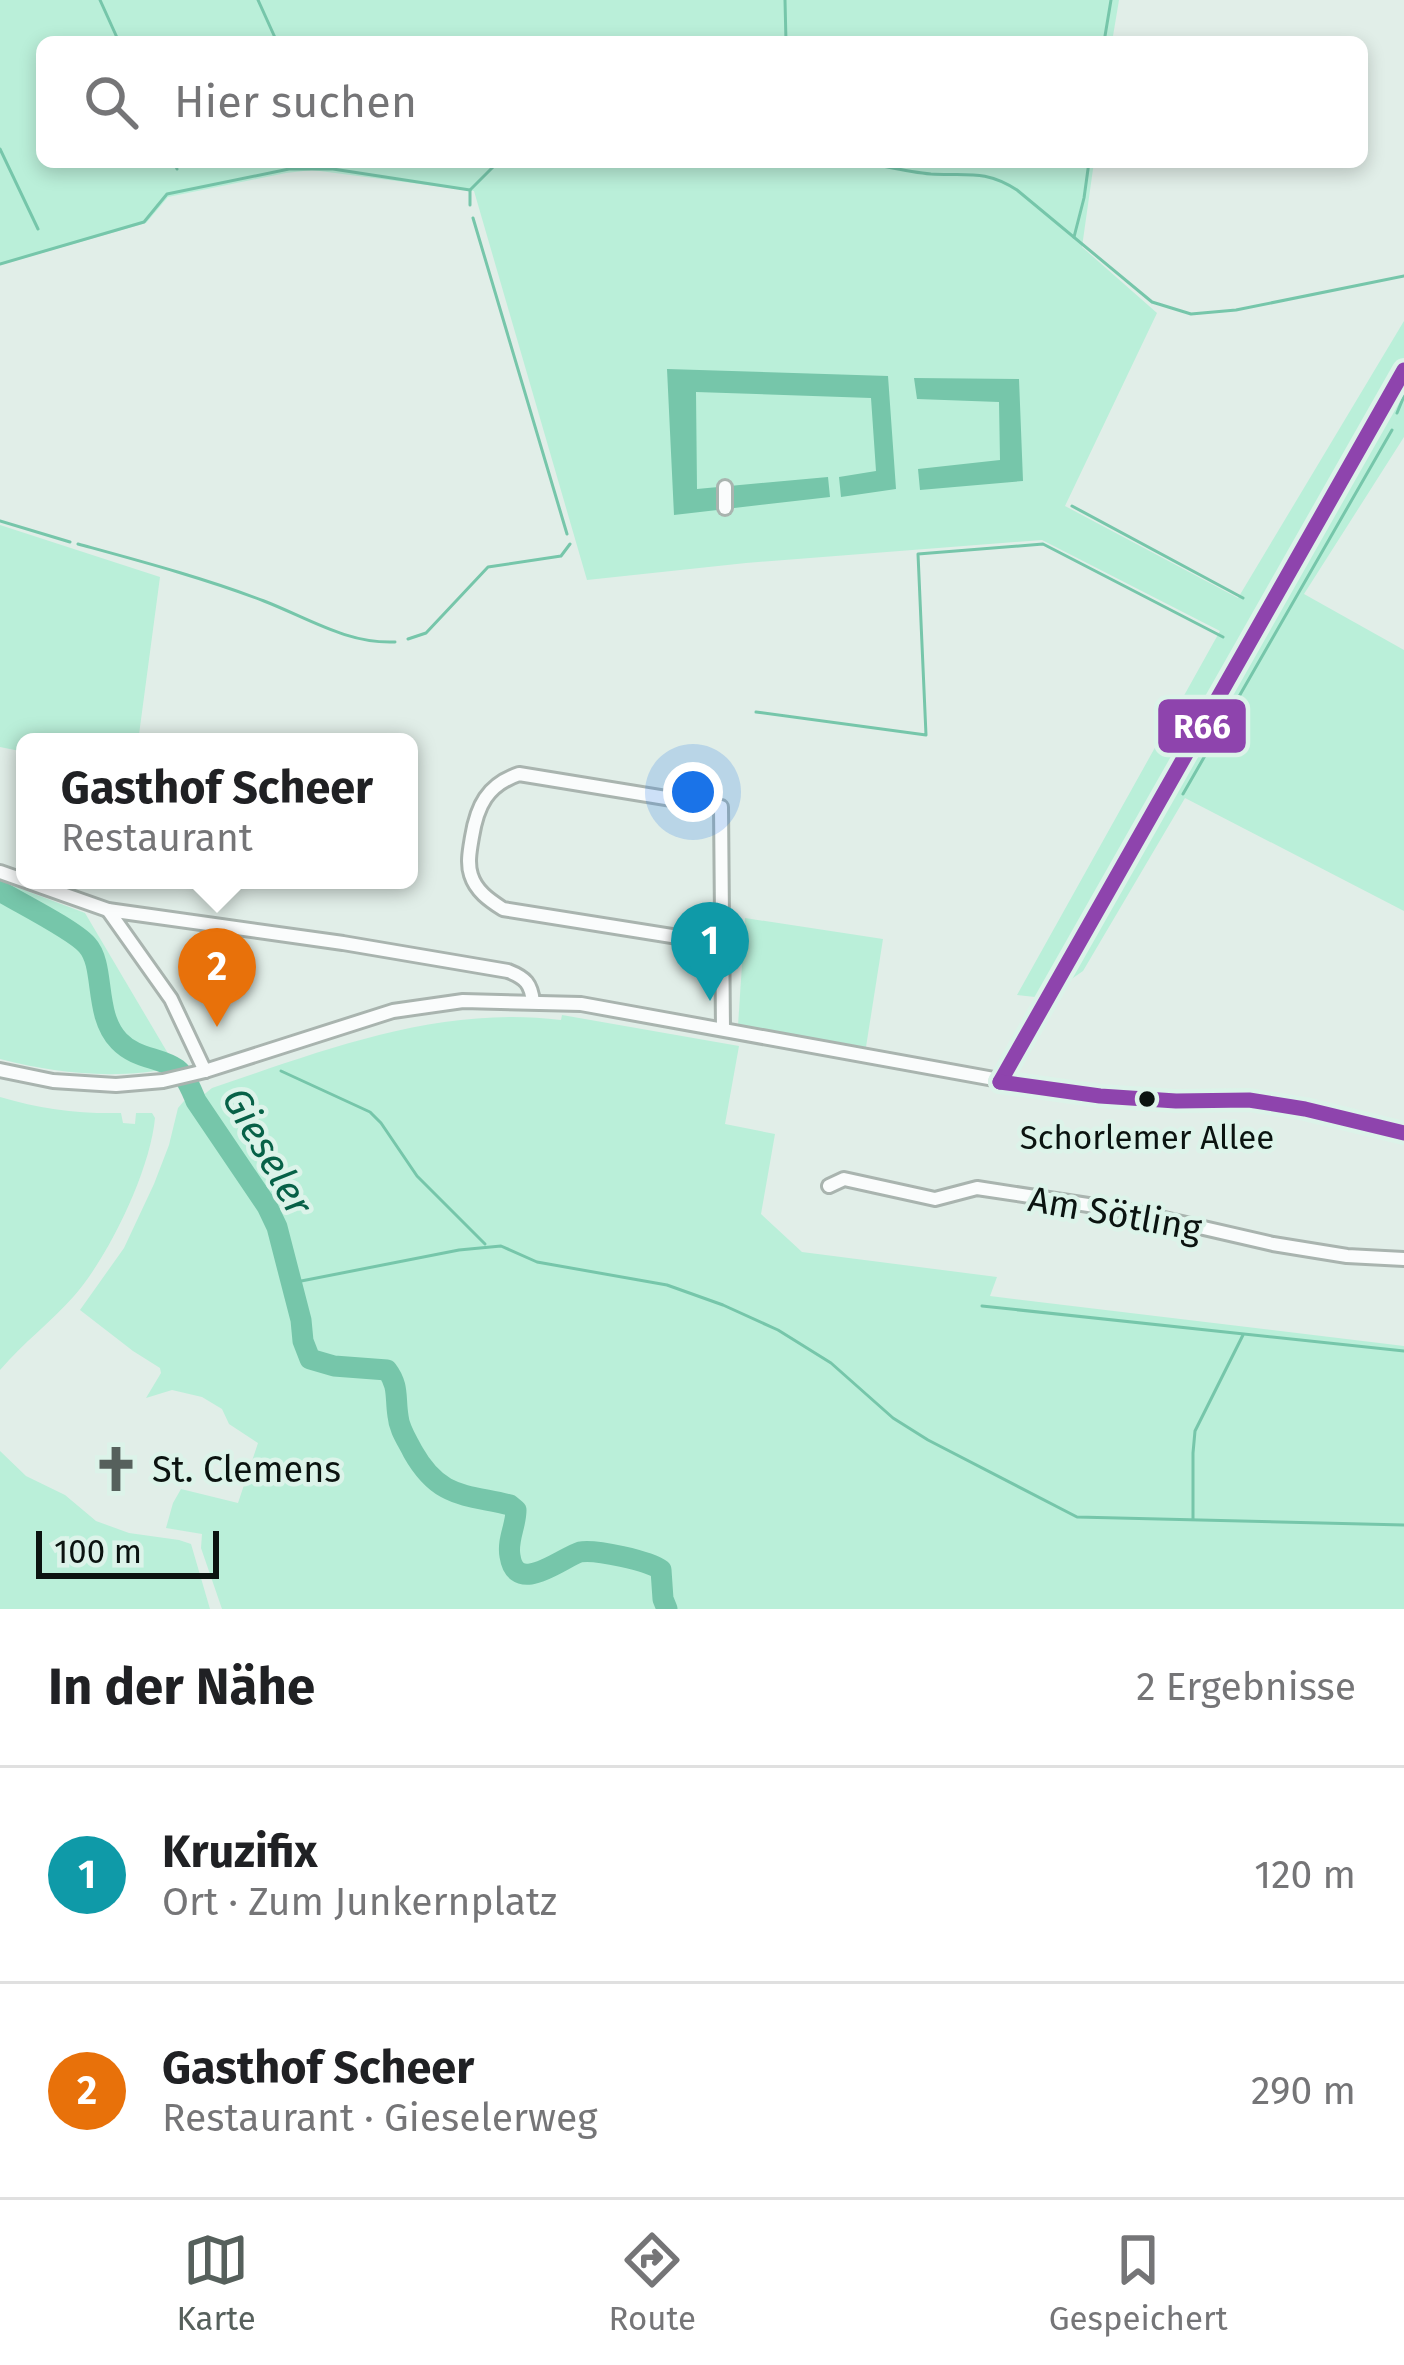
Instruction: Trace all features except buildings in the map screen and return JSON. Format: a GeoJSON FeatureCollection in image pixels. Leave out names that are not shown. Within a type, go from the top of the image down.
{"type":"FeatureCollection","features":[{"type":"Feature","properties":{"kind":"street"},"geometry":{"type":"LineString","coordinates":[[1000,1082],[1404,370]]}},
{"type":"Feature","properties":{"kind":"street"},"geometry":{"type":"LineString","coordinates":[[725,487],[725,508]]}},
{"type":"Feature","properties":{"kind":"street"},"geometry":{"type":"LineString","coordinates":[[722,944],[502,909],[479,890],[470,872],[476,813],[483,797],[506,778],[519,774],[721,807],[723,1029]]}},
{"type":"Feature","properties":{"kind":"street"},"geometry":{"type":"LineString","coordinates":[[48,889],[108,910],[508,971],[532,987],[533,1002]]}},
{"type":"Feature","properties":{"kind":"street"},"geometry":{"type":"LineString","coordinates":[[108,910],[171,999],[201,1072]]}},
{"type":"Feature","properties":{"kind":"street"},"geometry":{"type":"LineString","coordinates":[[0,1070],[95,1084],[168,1080],[393,1011],[463,1000],[580,1004],[1000,1082],[1123,1098],[1249,1100],[1404,1133]]}},
{"type":"Feature","properties":{"kind":"street","name":"Am Sötling"},"geometry":{"type":"LineString","coordinates":[[830,1186],[844,1179],[935,1198],[977,1188],[1134,1212],[1273,1244],[1404,1259]]}},
{"type":"Feature","properties":{"kind":"shaded area"},"geometry":{"type":"Polygon","coordinates":[[[0,0],[1119,0],[1113,36],[36,36],[36,168],[1093,168],[1082,247],[1157,313],[1065,506],[1238,598],[1404,321],[1404,437],[1304,594],[1404,650],[1404,911],[1185,798],[1083,971],[1044,998],[1017,995],[1220,631],[1042,540],[587,580],[474,191],[312,170],[286,173],[168,197],[146,223],[0,265],[0,0]]]}},
{"type":"Feature","properties":{"kind":"shaded area"},"geometry":{"type":"Polygon","coordinates":[[[667,369],[888,376],[896,489],[841,497],[839,477],[876,471],[871,398],[696,392],[697,489],[828,477],[830,497],[674,515],[667,369]]]}},
{"type":"Feature","properties":{"kind":"shaded area"},"geometry":{"type":"Polygon","coordinates":[[[914,378],[1019,379],[1023,481],[920,490],[918,469],[1000,460],[999,402],[917,399],[914,378]]]}},
{"type":"Feature","properties":{"kind":"shaded area"},"geometry":{"type":"Polygon","coordinates":[[[0,525],[160,577],[139,733],[16,733],[16,750],[0,747],[0,525]]]}},
{"type":"Feature","properties":{"kind":"shaded area"},"geometry":{"type":"Polygon","coordinates":[[[0,881],[85,913],[176,1067],[88,1074],[0,1059],[0,881]]]}},
{"type":"Feature","properties":{"kind":"shaded area"},"geometry":{"type":"Polygon","coordinates":[[[745,918],[883,939],[866,1047],[738,1026],[745,918]]]}},
{"type":"Feature","properties":{"kind":"shaded area"},"geometry":{"type":"Polygon","coordinates":[[[562,1015],[739,1046],[725,1124],[775,1134],[761,1214],[802,1252],[997,1277],[990,1296],[1404,1346],[1404,1609],[222,1609],[201,1548],[202,1534],[166,1528],[181,1489],[238,1503],[258,1443],[229,1424],[222,1409],[202,1397],[172,1390],[146,1398],[160,1368],[80,1310],[124,1248],[154,1184],[178,1108],[212,1088],[383,1034],[471,1019],[561,1020],[562,1015]]]}},
{"type":"Feature","properties":{"kind":"shaded area"},"geometry":{"type":"Polygon","coordinates":[[[0,1097],[60,1110],[121,1113],[123,1123],[135,1124],[136,1113],[152,1113],[155,1118],[136,1187],[101,1259],[74,1296],[0,1370],[0,1097]]]}},
{"type":"Feature","properties":{"kind":"shaded area"},"geometry":{"type":"Polygon","coordinates":[[[0,1451],[26,1476],[65,1495],[96,1521],[129,1533],[191,1544],[210,1609],[0,1609],[0,1451]]]}},
{"type":"Feature","properties":{"kind":"waterway"},"geometry":{"type":"LineString","coordinates":[[100,0],[116,36]]}},
{"type":"Feature","properties":{"kind":"waterway"},"geometry":{"type":"LineString","coordinates":[[258,0],[274,36]]}},
{"type":"Feature","properties":{"kind":"waterway"},"geometry":{"type":"LineString","coordinates":[[785,0],[786,36]]}},
{"type":"Feature","properties":{"kind":"waterway"},"geometry":{"type":"LineString","coordinates":[[1105,36],[1111,0]]}},
{"type":"Feature","properties":{"kind":"waterway"},"geometry":{"type":"LineString","coordinates":[[0,149],[38,229]]}},
{"type":"Feature","properties":{"kind":"waterway"},"geometry":{"type":"LineString","coordinates":[[470,205],[470,190],[492,168]]}},
{"type":"Feature","properties":{"kind":"waterway"},"geometry":{"type":"LineString","coordinates":[[895,168],[985,176],[1006,183],[1152,302],[1191,314],[1236,310],[1404,276]]}},
{"type":"Feature","properties":{"kind":"waterway"},"geometry":{"type":"LineString","coordinates":[[1074,237],[1088,168]]}},
{"type":"Feature","properties":{"kind":"waterway"},"geometry":{"type":"LineString","coordinates":[[0,264],[144,222],[167,194],[289,169],[333,169],[470,190]]}},
{"type":"Feature","properties":{"kind":"waterway"},"geometry":{"type":"LineString","coordinates":[[473,218],[567,534]]}},
{"type":"Feature","properties":{"kind":"waterway"},"geometry":{"type":"LineString","coordinates":[[1397,413],[1404,396]]}},
{"type":"Feature","properties":{"kind":"waterway"},"geometry":{"type":"LineString","coordinates":[[1183,794],[1392,430]]}},
{"type":"Feature","properties":{"kind":"waterway"},"geometry":{"type":"LineString","coordinates":[[1072,506],[1243,598]]}},
{"type":"Feature","properties":{"kind":"waterway"},"geometry":{"type":"LineString","coordinates":[[0,521],[70,542]]}},
{"type":"Feature","properties":{"kind":"waterway"},"geometry":{"type":"LineString","coordinates":[[78,544],[218,585],[360,639],[395,642]]}},
{"type":"Feature","properties":{"kind":"waterway"},"geometry":{"type":"LineString","coordinates":[[408,639],[426,633],[488,567],[561,556],[570,544]]}},
{"type":"Feature","properties":{"kind":"waterway"},"geometry":{"type":"LineString","coordinates":[[756,712],[926,735],[918,554],[1043,544],[1223,637]]}},
{"type":"Feature","properties":{"kind":"waterway","name":"Gieseler"},"geometry":{"type":"LineString","coordinates":[[0,891],[87,945],[96,965],[106,1018],[119,1041],[170,1065],[186,1080],[277,1227],[310,1359],[387,1370],[395,1387],[402,1430],[433,1478],[454,1492],[516,1510],[509,1550],[514,1568],[521,1573],[541,1571],[580,1552],[622,1556],[661,1570],[667,1609]]}},
{"type":"Feature","properties":{"kind":"waterway"},"geometry":{"type":"LineString","coordinates":[[281,1071],[370,1112],[417,1176],[485,1244]]}},
{"type":"Feature","properties":{"kind":"waterway"},"geometry":{"type":"LineString","coordinates":[[291,1283],[501,1246],[537,1262],[667,1285],[778,1330],[831,1363],[893,1418],[928,1440],[1077,1517],[1404,1525]]}},
{"type":"Feature","properties":{"kind":"waterway"},"geometry":{"type":"LineString","coordinates":[[982,1306],[1404,1351]]}},
{"type":"Feature","properties":{"kind":"waterway"},"geometry":{"type":"LineString","coordinates":[[1193,1519],[1195,1431],[1243,1335]]}},
{"type":"Feature","properties":{"kind":"transit line","name":"R66"},"geometry":{"type":"LineString","coordinates":[[1000,1082],[1404,370]]}},
{"type":"Feature","properties":{"kind":"transit line","name":"R66"},"geometry":{"type":"LineString","coordinates":[[1000,1082],[1100,1096],[1249,1100],[1404,1133]]}},
{"type":"Feature","properties":{"kind":"place","name":"Kruzifix"},"geometry":{"type":"Point","coordinates":[710,1001]}},
{"type":"Feature","properties":{"kind":"place","name":"Gasthof Scheer"},"geometry":{"type":"Point","coordinates":[217,1027]}},
{"type":"Feature","properties":{"kind":"place","name":"Schorlemer Allee"},"geometry":{"type":"Point","coordinates":[1147,1099]}},
{"type":"Feature","properties":{"kind":"place","name":"St. Clemens"},"geometry":{"type":"Point","coordinates":[116,1469]}}]}
